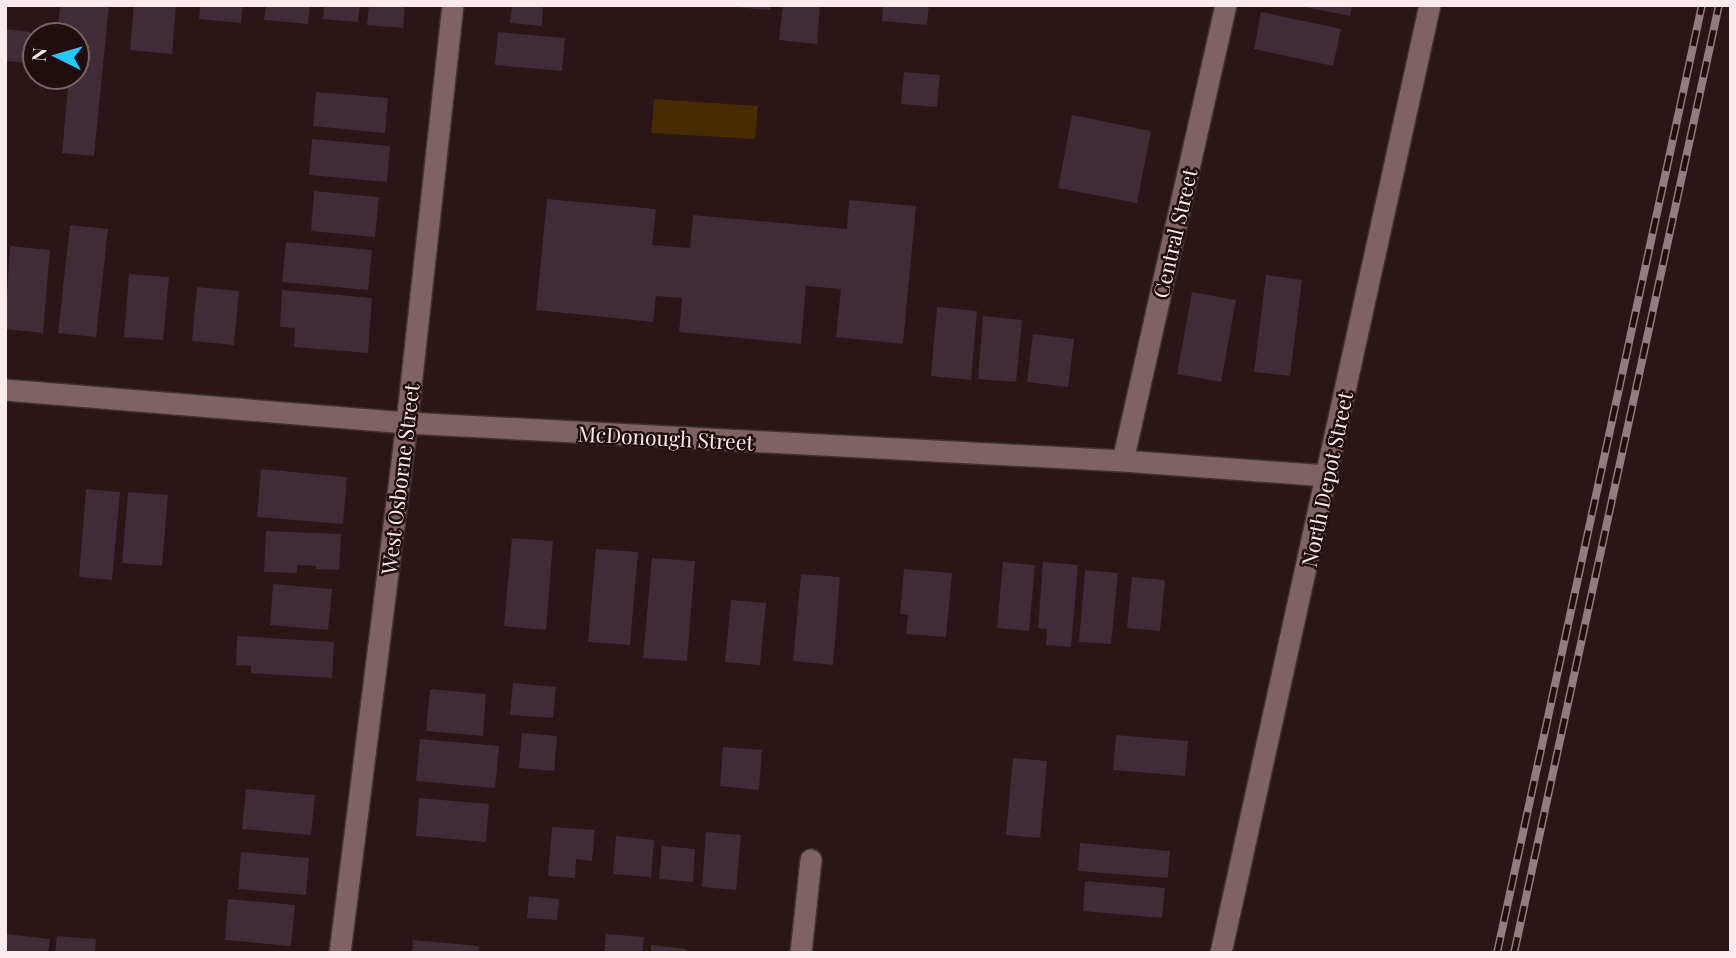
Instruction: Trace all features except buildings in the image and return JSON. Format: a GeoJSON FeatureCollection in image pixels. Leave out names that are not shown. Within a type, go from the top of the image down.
{"type":"FeatureCollection","features":[{"type":"Feature","properties":{"kind":"street","name":"West Osborne Street"},"geometry":{"type":"LineString","coordinates":[[340,953],[407,424],[453,5]]}},
{"type":"Feature","properties":{"kind":"street","name":"Central Street"},"geometry":{"type":"LineString","coordinates":[[1123,461],[1226,5]]}},
{"type":"Feature","properties":{"kind":"street","name":"North Depot Street"},"geometry":{"type":"LineString","coordinates":[[1221,953],[1430,5]]}},
{"type":"Feature","properties":{"kind":"street","name":"McDonough Street"},"geometry":{"type":"LineString","coordinates":[[5,390],[407,424],[1123,461],[1327,476]]}},
{"type":"Feature","properties":{"kind":"street"},"geometry":{"type":"LineString","coordinates":[[801,953],[811,860]]}},
{"type":"Feature","properties":{"kind":"shaded area"},"geometry":{"type":"Polygon","coordinates":[[[654,99],[758,106],[755,139],[651,133],[654,99]]]}},
{"type":"Feature","properties":{"kind":"railway"},"geometry":{"type":"LineString","coordinates":[[1497,953],[1702,5]]}},
{"type":"Feature","properties":{"kind":"railway"},"geometry":{"type":"LineString","coordinates":[[1514,953],[1719,5]]}}]}
